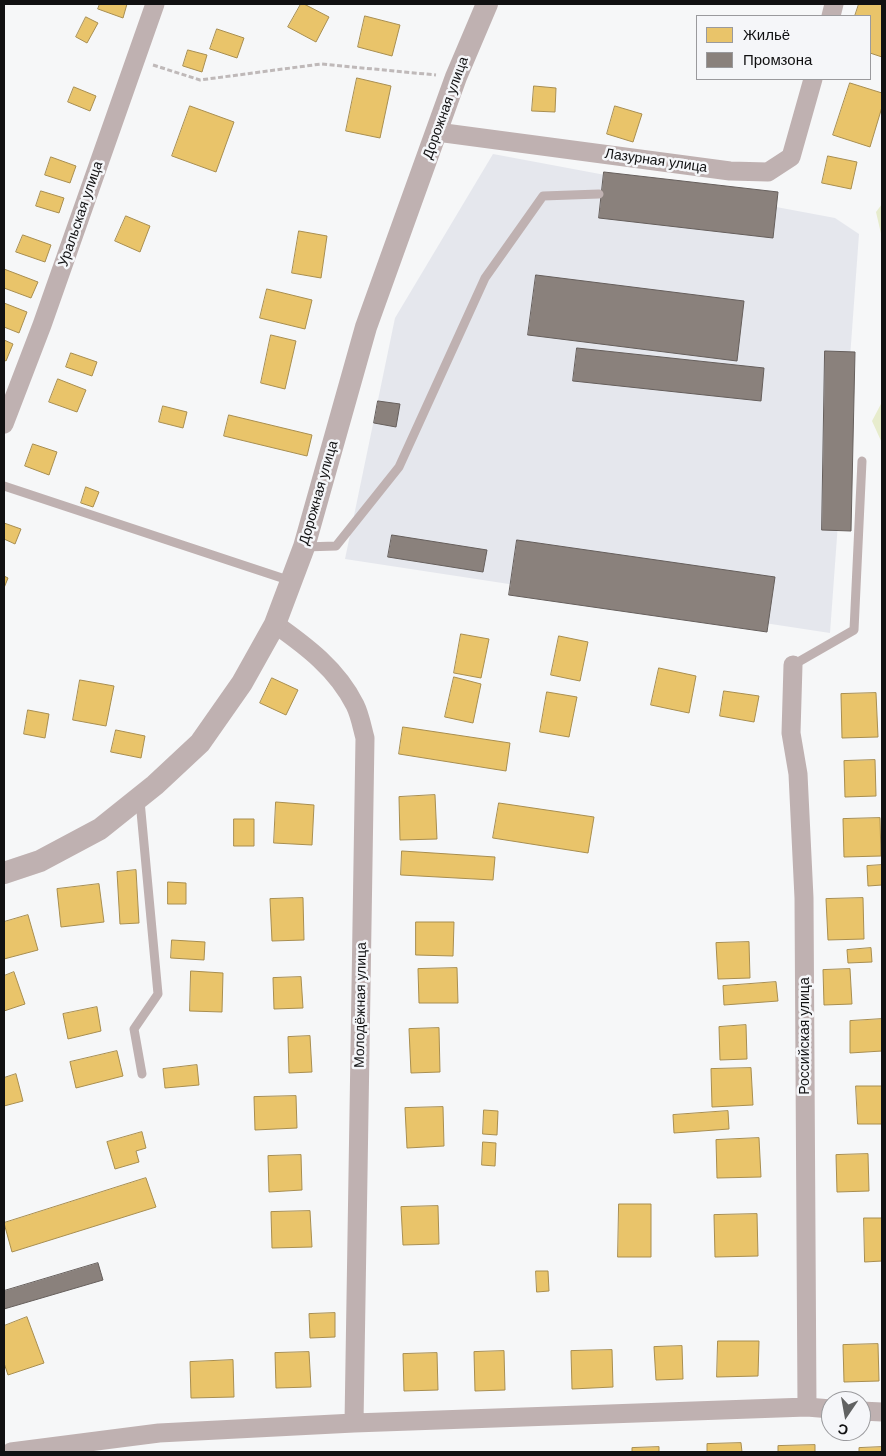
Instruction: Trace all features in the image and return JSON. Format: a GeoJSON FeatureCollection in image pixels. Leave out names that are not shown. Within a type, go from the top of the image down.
{"type":"FeatureCollection","features":[{"type":"Feature","properties":{"kind":"street","name":"Уральская улица"},"geometry":{"type":"LineString","coordinates":[[4,424],[42,325],[155,4]]}},
{"type":"Feature","properties":{"kind":"street","name":"Дорожная улица"},"geometry":{"type":"LineString","coordinates":[[4,873],[40,861],[100,829],[155,785],[200,743],[242,684],[274,624],[292,582],[304,547],[366,328],[456,77],[487,4]]}},
{"type":"Feature","properties":{"kind":"street","name":"Лазурная улица"},"geometry":{"type":"LineString","coordinates":[[437,132],[730,171],[768,172],[791,157],[813,80]]}},
{"type":"Feature","properties":{"kind":"street","name":"Молодёжная улица"},"geometry":{"type":"LineString","coordinates":[[274,624],[305,645],[336,674],[355,706],[365,738],[354,1423]]}},
{"type":"Feature","properties":{"kind":"street","name":"Российская улица"},"geometry":{"type":"LineString","coordinates":[[793,664],[791,733],[798,774],[804,898],[807,1407]]}},
{"type":"Feature","properties":{"kind":"street"},"geometry":{"type":"LineString","coordinates":[[11,1452],[159,1433],[354,1423],[807,1407],[821,1408]]}},
{"type":"Feature","properties":{"kind":"lane"},"geometry":{"type":"LineString","coordinates":[[304,547],[336,546],[399,467],[486,278],[543,196],[598,194]]}},
{"type":"Feature","properties":{"kind":"lane"},"geometry":{"type":"LineString","coordinates":[[793,664],[854,630],[862,461]]}},
{"type":"Feature","properties":{"kind":"lane"},"geometry":{"type":"LineString","coordinates":[[4,486],[292,582]]}},
{"type":"Feature","properties":{"kind":"lane"},"geometry":{"type":"LineString","coordinates":[[139,798],[158,994],[134,1029],[142,1074]]}},
{"type":"Feature","properties":{"kind":"path"},"geometry":{"type":"LineString","coordinates":[[135,59],[200,80],[322,64],[456,77]]}},
{"type":"Feature","properties":{"kind":"shaded area"},"geometry":{"type":"Polygon","coordinates":[[[493,154],[835,218],[859,234],[830,633],[345,559],[395,318],[493,154]]]}},
{"type":"Feature","properties":{"kind":"green space"},"geometry":{"type":"Polygon","coordinates":[[[882,204],[882,238],[876,212],[882,204]]]}},
{"type":"Feature","properties":{"kind":"green space"},"geometry":{"type":"Polygon","coordinates":[[[882,402],[882,443],[872,421],[882,402]]]}},
{"type":"Feature","properties":{"kind":"building: Жильё"},"geometry":{"type":"Polygon","coordinates":[[[100,4],[127,4],[123,18],[98,9],[100,4]]]}},
{"type":"Feature","properties":{"kind":"building: Жильё"},"geometry":{"type":"Polygon","coordinates":[[[301,4],[329,17],[316,42],[288,27],[301,4]]]}},
{"type":"Feature","properties":{"kind":"building: Жильё"},"geometry":{"type":"Polygon","coordinates":[[[859,4],[882,4],[882,57],[871,53],[871,15],[855,15],[859,4]]]}},
{"type":"Feature","properties":{"kind":"building: Жильё"},"geometry":{"type":"Polygon","coordinates":[[[365,16],[400,25],[392,56],[358,47],[365,16]]]}},
{"type":"Feature","properties":{"kind":"building: Жильё"},"geometry":{"type":"Polygon","coordinates":[[[86,17],[98,23],[87,43],[76,37],[86,17]]]}},
{"type":"Feature","properties":{"kind":"building: Жильё"},"geometry":{"type":"Polygon","coordinates":[[[217,29],[244,38],[237,58],[210,49],[217,29]]]}},
{"type":"Feature","properties":{"kind":"building: Жильё"},"geometry":{"type":"Polygon","coordinates":[[[188,50],[207,55],[202,72],[183,66],[188,50]]]}},
{"type":"Feature","properties":{"kind":"building: Жильё"},"geometry":{"type":"Polygon","coordinates":[[[357,78],[391,86],[380,138],[346,131],[357,78]]]}},
{"type":"Feature","properties":{"kind":"building: Жильё"},"geometry":{"type":"Polygon","coordinates":[[[850,83],[882,93],[882,107],[870,147],[833,135],[850,83]]]}},
{"type":"Feature","properties":{"kind":"building: Жильё"},"geometry":{"type":"Polygon","coordinates":[[[534,86],[556,88],[555,112],[532,111],[534,86]]]}},
{"type":"Feature","properties":{"kind":"building: Жильё"},"geometry":{"type":"Polygon","coordinates":[[[74,87],[96,96],[90,111],[68,102],[74,87]]]}},
{"type":"Feature","properties":{"kind":"building: Жильё"},"geometry":{"type":"Polygon","coordinates":[[[190,106],[234,122],[216,172],[172,156],[190,106]]]}},
{"type":"Feature","properties":{"kind":"building: Жильё"},"geometry":{"type":"Polygon","coordinates":[[[615,106],[642,114],[633,142],[607,134],[615,106]]]}},
{"type":"Feature","properties":{"kind":"building: Жильё"},"geometry":{"type":"Polygon","coordinates":[[[828,156],[857,162],[851,189],[822,183],[828,156]]]}},
{"type":"Feature","properties":{"kind":"building: Жильё"},"geometry":{"type":"Polygon","coordinates":[[[51,157],[76,166],[70,183],[45,175],[51,157]]]}},
{"type":"Feature","properties":{"kind":"building: Жильё"},"geometry":{"type":"Polygon","coordinates":[[[41,191],[64,198],[59,213],[36,206],[41,191]]]}},
{"type":"Feature","properties":{"kind":"building: Жильё"},"geometry":{"type":"Polygon","coordinates":[[[126,216],[150,226],[140,252],[115,241],[126,216]]]}},
{"type":"Feature","properties":{"kind":"building: Жильё"},"geometry":{"type":"Polygon","coordinates":[[[299,231],[327,236],[321,278],[292,273],[299,231]]]}},
{"type":"Feature","properties":{"kind":"building: Жильё"},"geometry":{"type":"Polygon","coordinates":[[[23,235],[51,245],[45,262],[16,252],[23,235]]]}},
{"type":"Feature","properties":{"kind":"building: Жильё"},"geometry":{"type":"Polygon","coordinates":[[[4,269],[38,282],[31,298],[4,288],[4,269]]]}},
{"type":"Feature","properties":{"kind":"building: Жильё"},"geometry":{"type":"Polygon","coordinates":[[[267,289],[312,300],[305,329],[260,318],[267,289]]]}},
{"type":"Feature","properties":{"kind":"building: Жильё"},"geometry":{"type":"Polygon","coordinates":[[[4,303],[27,312],[19,333],[4,327],[4,303]]]}},
{"type":"Feature","properties":{"kind":"building: Жильё"},"geometry":{"type":"Polygon","coordinates":[[[271,335],[296,341],[285,389],[261,383],[271,335]]]}},
{"type":"Feature","properties":{"kind":"building: Жильё"},"geometry":{"type":"Polygon","coordinates":[[[4,340],[13,344],[6,361],[4,360],[4,340]]]}},
{"type":"Feature","properties":{"kind":"building: Жильё"},"geometry":{"type":"Polygon","coordinates":[[[71,353],[97,362],[92,376],[66,367],[71,353]]]}},
{"type":"Feature","properties":{"kind":"building: Жильё"},"geometry":{"type":"Polygon","coordinates":[[[58,379],[86,390],[77,412],[49,402],[58,379]]]}},
{"type":"Feature","properties":{"kind":"building: Жильё"},"geometry":{"type":"Polygon","coordinates":[[[163,406],[187,412],[183,428],[159,422],[163,406]]]}},
{"type":"Feature","properties":{"kind":"building: Жильё"},"geometry":{"type":"Polygon","coordinates":[[[229,415],[312,435],[307,456],[224,436],[229,415]]]}},
{"type":"Feature","properties":{"kind":"building: Жильё"},"geometry":{"type":"Polygon","coordinates":[[[33,444],[57,452],[49,475],[25,466],[33,444]]]}},
{"type":"Feature","properties":{"kind":"building: Жильё"},"geometry":{"type":"Polygon","coordinates":[[[86,487],[99,492],[93,507],[81,503],[86,487]]]}},
{"type":"Feature","properties":{"kind":"building: Жильё"},"geometry":{"type":"Polygon","coordinates":[[[4,523],[21,529],[15,544],[4,539],[4,523]]]}},
{"type":"Feature","properties":{"kind":"building: Жильё"},"geometry":{"type":"Polygon","coordinates":[[[4,576],[8,578],[4,588],[4,576]]]}},
{"type":"Feature","properties":{"kind":"building: Жильё"},"geometry":{"type":"Polygon","coordinates":[[[461,634],[489,639],[481,678],[454,673],[461,634]]]}},
{"type":"Feature","properties":{"kind":"building: Жильё"},"geometry":{"type":"Polygon","coordinates":[[[559,636],[588,642],[580,681],[551,675],[559,636]]]}},
{"type":"Feature","properties":{"kind":"building: Жильё"},"geometry":{"type":"Polygon","coordinates":[[[659,668],[696,676],[689,713],[651,705],[659,668]]]}},
{"type":"Feature","properties":{"kind":"building: Жильё"},"geometry":{"type":"Polygon","coordinates":[[[454,677],[481,684],[473,723],[445,717],[454,677]]]}},
{"type":"Feature","properties":{"kind":"building: Жильё"},"geometry":{"type":"Polygon","coordinates":[[[272,678],[298,690],[286,715],[260,703],[272,678]]]}},
{"type":"Feature","properties":{"kind":"building: Жильё"},"geometry":{"type":"Polygon","coordinates":[[[80,680],[114,686],[106,726],[73,720],[80,680]]]}},
{"type":"Feature","properties":{"kind":"building: Жильё"},"geometry":{"type":"Polygon","coordinates":[[[724,691],[759,696],[754,722],[720,716],[724,691]]]}},
{"type":"Feature","properties":{"kind":"building: Жильё"},"geometry":{"type":"Polygon","coordinates":[[[547,692],[577,697],[569,737],[540,732],[547,692]]]}},
{"type":"Feature","properties":{"kind":"building: Жильё"},"geometry":{"type":"Polygon","coordinates":[[[876,693],[878,737],[842,738],[841,694],[876,693]]]}},
{"type":"Feature","properties":{"kind":"building: Жильё"},"geometry":{"type":"Polygon","coordinates":[[[28,710],[49,714],[45,738],[24,734],[28,710]]]}},
{"type":"Feature","properties":{"kind":"building: Жильё"},"geometry":{"type":"Polygon","coordinates":[[[403,727],[510,743],[506,771],[399,754],[403,727]]]}},
{"type":"Feature","properties":{"kind":"building: Жильё"},"geometry":{"type":"Polygon","coordinates":[[[116,730],[145,736],[141,758],[111,752],[116,730]]]}},
{"type":"Feature","properties":{"kind":"building: Жильё"},"geometry":{"type":"Polygon","coordinates":[[[875,760],[876,796],[845,797],[844,761],[875,760]]]}},
{"type":"Feature","properties":{"kind":"building: Жильё"},"geometry":{"type":"Polygon","coordinates":[[[435,795],[437,839],[400,840],[399,797],[435,795]]]}},
{"type":"Feature","properties":{"kind":"building: Жильё"},"geometry":{"type":"Polygon","coordinates":[[[276,802],[314,805],[312,845],[274,843],[276,802]]]}},
{"type":"Feature","properties":{"kind":"building: Жильё"},"geometry":{"type":"Polygon","coordinates":[[[499,803],[594,817],[588,853],[493,838],[499,803]]]}},
{"type":"Feature","properties":{"kind":"building: Жильё"},"geometry":{"type":"Polygon","coordinates":[[[880,818],[881,856],[844,857],[843,819],[880,818]]]}},
{"type":"Feature","properties":{"kind":"building: Жильё"},"geometry":{"type":"Polygon","coordinates":[[[234,819],[254,819],[254,846],[234,846],[234,819]]]}},
{"type":"Feature","properties":{"kind":"building: Жильё"},"geometry":{"type":"Polygon","coordinates":[[[402,851],[495,857],[493,880],[401,875],[402,851]]]}},
{"type":"Feature","properties":{"kind":"building: Жильё"},"geometry":{"type":"Polygon","coordinates":[[[882,865],[882,885],[868,886],[867,866],[882,865]]]}},
{"type":"Feature","properties":{"kind":"building: Жильё"},"geometry":{"type":"Polygon","coordinates":[[[136,870],[139,923],[120,924],[117,872],[136,870]]]}},
{"type":"Feature","properties":{"kind":"building: Жильё"},"geometry":{"type":"Polygon","coordinates":[[[168,882],[186,883],[186,904],[168,904],[168,882]]]}},
{"type":"Feature","properties":{"kind":"building: Жильё"},"geometry":{"type":"Polygon","coordinates":[[[99,884],[104,922],[61,927],[57,889],[99,884]]]}},
{"type":"Feature","properties":{"kind":"building: Жильё"},"geometry":{"type":"Polygon","coordinates":[[[303,898],[304,940],[272,941],[270,899],[303,898]]]}},
{"type":"Feature","properties":{"kind":"building: Жильё"},"geometry":{"type":"Polygon","coordinates":[[[863,898],[864,939],[828,940],[826,899],[863,898]]]}},
{"type":"Feature","properties":{"kind":"building: Жильё"},"geometry":{"type":"Polygon","coordinates":[[[28,915],[38,950],[4,959],[4,922],[28,915]]]}},
{"type":"Feature","properties":{"kind":"building: Жильё"},"geometry":{"type":"Polygon","coordinates":[[[416,922],[454,922],[453,956],[416,955],[416,922]]]}},
{"type":"Feature","properties":{"kind":"building: Жильё"},"geometry":{"type":"Polygon","coordinates":[[[172,940],[205,942],[204,960],[171,958],[172,940]]]}},
{"type":"Feature","properties":{"kind":"building: Жильё"},"geometry":{"type":"Polygon","coordinates":[[[749,942],[750,978],[718,979],[716,943],[749,942]]]}},
{"type":"Feature","properties":{"kind":"building: Жильё"},"geometry":{"type":"Polygon","coordinates":[[[871,948],[872,962],[848,963],[847,950],[871,948]]]}},
{"type":"Feature","properties":{"kind":"building: Жильё"},"geometry":{"type":"Polygon","coordinates":[[[457,968],[458,1003],[419,1003],[418,969],[457,968]]]}},
{"type":"Feature","properties":{"kind":"building: Жильё"},"geometry":{"type":"Polygon","coordinates":[[[850,969],[852,1004],[824,1005],[823,970],[850,969]]]}},
{"type":"Feature","properties":{"kind":"building: Жильё"},"geometry":{"type":"Polygon","coordinates":[[[191,971],[223,973],[222,1012],[190,1011],[191,971]]]}},
{"type":"Feature","properties":{"kind":"building: Жильё"},"geometry":{"type":"Polygon","coordinates":[[[14,972],[25,1004],[4,1011],[4,976],[14,972]]]}},
{"type":"Feature","properties":{"kind":"building: Жильё"},"geometry":{"type":"Polygon","coordinates":[[[301,977],[303,1008],[274,1009],[273,978],[301,977]]]}},
{"type":"Feature","properties":{"kind":"building: Жильё"},"geometry":{"type":"Polygon","coordinates":[[[776,982],[778,1001],[724,1005],[723,986],[776,982]]]}},
{"type":"Feature","properties":{"kind":"building: Жильё"},"geometry":{"type":"Polygon","coordinates":[[[97,1007],[101,1031],[68,1039],[63,1014],[97,1007]]]}},
{"type":"Feature","properties":{"kind":"building: Жильё"},"geometry":{"type":"Polygon","coordinates":[[[882,1019],[882,1051],[850,1053],[850,1021],[882,1019]]]}},
{"type":"Feature","properties":{"kind":"building: Жильё"},"geometry":{"type":"Polygon","coordinates":[[[746,1025],[747,1059],[720,1060],[719,1027],[746,1025]]]}},
{"type":"Feature","properties":{"kind":"building: Жильё"},"geometry":{"type":"Polygon","coordinates":[[[439,1028],[440,1072],[411,1073],[409,1029],[439,1028]]]}},
{"type":"Feature","properties":{"kind":"building: Жильё"},"geometry":{"type":"Polygon","coordinates":[[[310,1036],[312,1072],[289,1073],[288,1037],[310,1036]]]}},
{"type":"Feature","properties":{"kind":"building: Жильё"},"geometry":{"type":"Polygon","coordinates":[[[117,1051],[123,1076],[76,1088],[70,1062],[117,1051]]]}},
{"type":"Feature","properties":{"kind":"building: Жильё"},"geometry":{"type":"Polygon","coordinates":[[[197,1065],[199,1085],[165,1088],[163,1069],[197,1065]]]}},
{"type":"Feature","properties":{"kind":"building: Жильё"},"geometry":{"type":"Polygon","coordinates":[[[751,1068],[753,1105],[712,1107],[711,1069],[751,1068]]]}},
{"type":"Feature","properties":{"kind":"building: Жильё"},"geometry":{"type":"Polygon","coordinates":[[[16,1074],[23,1101],[4,1106],[4,1078],[16,1074]]]}},
{"type":"Feature","properties":{"kind":"building: Жильё"},"geometry":{"type":"Polygon","coordinates":[[[856,1086],[882,1086],[882,1124],[858,1124],[856,1086]]]}},
{"type":"Feature","properties":{"kind":"building: Жильё"},"geometry":{"type":"Polygon","coordinates":[[[296,1096],[297,1128],[255,1130],[254,1097],[296,1096]]]}},
{"type":"Feature","properties":{"kind":"building: Жильё"},"geometry":{"type":"Polygon","coordinates":[[[443,1107],[444,1146],[407,1148],[405,1108],[443,1107]]]}},
{"type":"Feature","properties":{"kind":"building: Жильё"},"geometry":{"type":"Polygon","coordinates":[[[484,1110],[498,1111],[497,1135],[483,1134],[484,1110]]]}},
{"type":"Feature","properties":{"kind":"building: Жильё"},"geometry":{"type":"Polygon","coordinates":[[[728,1111],[729,1129],[674,1133],[673,1115],[728,1111]]]}},
{"type":"Feature","properties":{"kind":"building: Жильё"},"geometry":{"type":"Polygon","coordinates":[[[142,1132],[146,1148],[136,1151],[139,1162],[115,1169],[107,1142],[142,1132]]]}},
{"type":"Feature","properties":{"kind":"building: Жильё"},"geometry":{"type":"Polygon","coordinates":[[[759,1138],[761,1177],[717,1178],[716,1140],[759,1138]]]}},
{"type":"Feature","properties":{"kind":"building: Жильё"},"geometry":{"type":"Polygon","coordinates":[[[483,1142],[496,1143],[495,1166],[482,1165],[483,1142]]]}},
{"type":"Feature","properties":{"kind":"building: Жильё"},"geometry":{"type":"Polygon","coordinates":[[[868,1154],[869,1191],[837,1192],[836,1155],[868,1154]]]}},
{"type":"Feature","properties":{"kind":"building: Жильё"},"geometry":{"type":"Polygon","coordinates":[[[301,1155],[302,1190],[269,1192],[268,1156],[301,1155]]]}},
{"type":"Feature","properties":{"kind":"building: Жильё"},"geometry":{"type":"Polygon","coordinates":[[[146,1178],[156,1207],[12,1252],[4,1223],[146,1178]]]}},
{"type":"Feature","properties":{"kind":"building: Жильё"},"geometry":{"type":"Polygon","coordinates":[[[619,1204],[651,1204],[651,1257],[618,1257],[619,1204]]]}},
{"type":"Feature","properties":{"kind":"building: Жильё"},"geometry":{"type":"Polygon","coordinates":[[[438,1206],[439,1244],[403,1245],[401,1207],[438,1206]]]}},
{"type":"Feature","properties":{"kind":"building: Жильё"},"geometry":{"type":"Polygon","coordinates":[[[310,1211],[312,1247],[272,1248],[271,1212],[310,1211]]]}},
{"type":"Feature","properties":{"kind":"building: Жильё"},"geometry":{"type":"Polygon","coordinates":[[[757,1214],[758,1256],[715,1257],[714,1215],[757,1214]]]}},
{"type":"Feature","properties":{"kind":"building: Жильё"},"geometry":{"type":"Polygon","coordinates":[[[864,1218],[882,1218],[882,1261],[865,1262],[864,1218]]]}},
{"type":"Feature","properties":{"kind":"building: Жильё"},"geometry":{"type":"Polygon","coordinates":[[[536,1271],[548,1271],[549,1291],[537,1292],[536,1271]]]}},
{"type":"Feature","properties":{"kind":"building: Жильё"},"geometry":{"type":"Polygon","coordinates":[[[335,1313],[335,1337],[310,1338],[309,1314],[335,1313]]]}},
{"type":"Feature","properties":{"kind":"building: Жильё"},"geometry":{"type":"Polygon","coordinates":[[[27,1317],[44,1363],[8,1375],[4,1363],[4,1326],[27,1317]]]}},
{"type":"Feature","properties":{"kind":"building: Жильё"},"geometry":{"type":"Polygon","coordinates":[[[718,1341],[759,1341],[758,1376],[717,1377],[718,1341]]]}},
{"type":"Feature","properties":{"kind":"building: Жильё"},"geometry":{"type":"Polygon","coordinates":[[[878,1344],[879,1381],[844,1382],[843,1345],[878,1344]]]}},
{"type":"Feature","properties":{"kind":"building: Жильё"},"geometry":{"type":"Polygon","coordinates":[[[682,1346],[683,1379],[656,1380],[654,1347],[682,1346]]]}},
{"type":"Feature","properties":{"kind":"building: Жильё"},"geometry":{"type":"Polygon","coordinates":[[[612,1350],[613,1387],[572,1389],[571,1351],[612,1350]]]}},
{"type":"Feature","properties":{"kind":"building: Жильё"},"geometry":{"type":"Polygon","coordinates":[[[504,1351],[505,1390],[475,1391],[474,1352],[504,1351]]]}},
{"type":"Feature","properties":{"kind":"building: Жильё"},"geometry":{"type":"Polygon","coordinates":[[[309,1352],[311,1387],[276,1388],[275,1353],[309,1352]]]}},
{"type":"Feature","properties":{"kind":"building: Жильё"},"geometry":{"type":"Polygon","coordinates":[[[437,1353],[438,1390],[404,1391],[403,1354],[437,1353]]]}},
{"type":"Feature","properties":{"kind":"building: Жильё"},"geometry":{"type":"Polygon","coordinates":[[[233,1360],[234,1397],[191,1398],[190,1362],[233,1360]]]}},
{"type":"Feature","properties":{"kind":"building: Жильё"},"geometry":{"type":"Polygon","coordinates":[[[741,1443],[742,1452],[707,1452],[707,1444],[741,1443]]]}},
{"type":"Feature","properties":{"kind":"building: Жильё"},"geometry":{"type":"Polygon","coordinates":[[[815,1445],[815,1452],[778,1452],[778,1446],[815,1445]]]}},
{"type":"Feature","properties":{"kind":"building: Жильё"},"geometry":{"type":"Polygon","coordinates":[[[659,1447],[659,1452],[632,1452],[632,1448],[659,1447]]]}},
{"type":"Feature","properties":{"kind":"building: Жильё"},"geometry":{"type":"Polygon","coordinates":[[[882,1447],[882,1452],[859,1452],[859,1448],[882,1447]]]}},
{"type":"Feature","properties":{"kind":"building: Промзона"},"geometry":{"type":"Polygon","coordinates":[[[604,172],[778,192],[773,238],[599,218],[604,172]]]}},
{"type":"Feature","properties":{"kind":"building: Промзона"},"geometry":{"type":"Polygon","coordinates":[[[536,275],[744,301],[737,361],[528,335],[536,275]]]}},
{"type":"Feature","properties":{"kind":"building: Промзона"},"geometry":{"type":"Polygon","coordinates":[[[577,348],[764,368],[761,401],[573,381],[577,348]]]}},
{"type":"Feature","properties":{"kind":"building: Промзона"},"geometry":{"type":"Polygon","coordinates":[[[825,351],[855,352],[851,531],[822,530],[825,351]]]}},
{"type":"Feature","properties":{"kind":"building: Промзона"},"geometry":{"type":"Polygon","coordinates":[[[378,401],[400,404],[396,427],[374,423],[378,401]]]}},
{"type":"Feature","properties":{"kind":"building: Промзона"},"geometry":{"type":"Polygon","coordinates":[[[392,535],[487,550],[483,572],[388,557],[392,535]]]}},
{"type":"Feature","properties":{"kind":"building: Промзона"},"geometry":{"type":"Polygon","coordinates":[[[517,540],[775,577],[767,632],[509,595],[517,540]]]}},
{"type":"Feature","properties":{"kind":"building: Промзона"},"geometry":{"type":"Polygon","coordinates":[[[98,1263],[103,1280],[4,1309],[4,1291],[98,1263]]]}}]}
